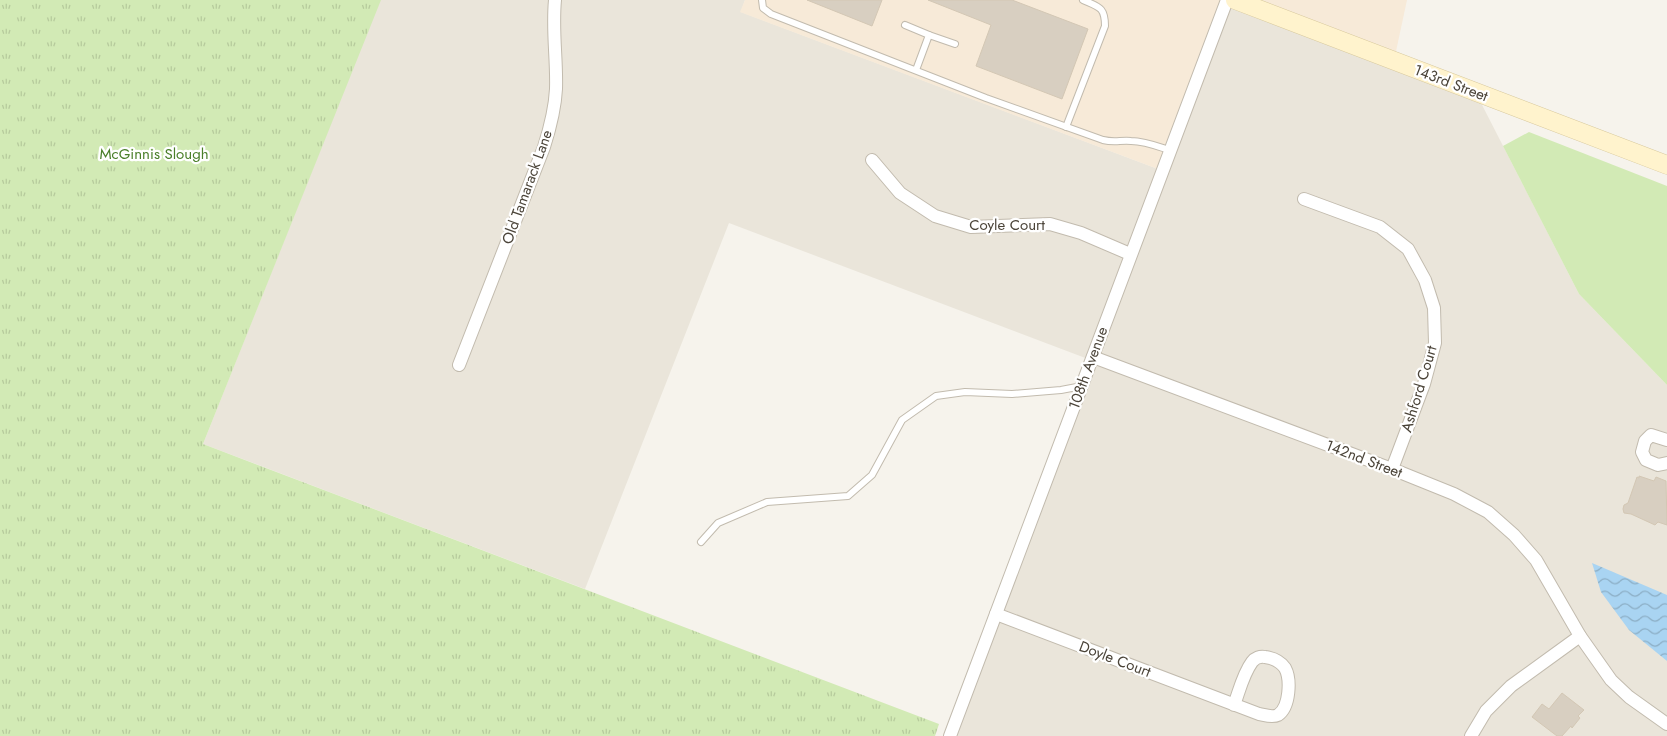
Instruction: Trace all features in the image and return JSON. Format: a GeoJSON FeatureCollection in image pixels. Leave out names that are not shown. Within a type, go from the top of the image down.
{"type":"FeatureCollection","features":[{"type":"Feature","properties":{"kind":"main road","name":"143rd Street"},"geometry":{"type":"LineString","coordinates":[[1235,0],[1667,165]]}},
{"type":"Feature","properties":{"kind":"street","name":"108th Avenue"},"geometry":{"type":"LineString","coordinates":[[950,736],[1227,0]]}},
{"type":"Feature","properties":{"kind":"street","name":"Old Tamarack Lane"},"geometry":{"type":"LineString","coordinates":[[459,365],[548,133],[556,89],[553,35],[555,5]]}},
{"type":"Feature","properties":{"kind":"street","name":"Coyle Court"},"geometry":{"type":"LineString","coordinates":[[872,160],[900,193],[935,216],[971,228],[1050,224],[1081,233],[1130,254]]}},
{"type":"Feature","properties":{"kind":"street","name":"Ashford Court"},"geometry":{"type":"LineString","coordinates":[[1304,199],[1380,227],[1408,249],[1425,280],[1434,308],[1435,343],[1424,384],[1392,469]]}},
{"type":"Feature","properties":{"kind":"street","name":"142nd Street"},"geometry":{"type":"LineString","coordinates":[[1093,357],[1392,469],[1454,494],[1488,512],[1514,535],[1536,560],[1580,636],[1617,686],[1667,724]]}},
{"type":"Feature","properties":{"kind":"street"},"geometry":{"type":"LineString","coordinates":[[1667,440],[1651,435],[1645,441],[1642,452],[1646,460],[1658,465],[1667,463]]}},
{"type":"Feature","properties":{"kind":"street","name":"Doyle Court"},"geometry":{"type":"LineString","coordinates":[[996,614],[1234,705],[1259,714],[1277,715],[1282,710],[1286,701],[1288,683],[1285,669],[1278,661],[1270,658],[1261,656],[1253,661],[1234,705]]}},
{"type":"Feature","properties":{"kind":"street"},"geometry":{"type":"LineString","coordinates":[[1471,736],[1486,711],[1511,686],[1580,636]]}},
{"type":"Feature","properties":{"kind":"lane"},"geometry":{"type":"LineString","coordinates":[[762,0],[763,8],[771,14],[1066,127],[1115,143],[1130,140],[1144,142],[1169,150]]}},
{"type":"Feature","properties":{"kind":"lane"},"geometry":{"type":"LineString","coordinates":[[1066,127],[1105,26],[1105,14],[1099,7],[1083,0]]}},
{"type":"Feature","properties":{"kind":"lane"},"geometry":{"type":"LineString","coordinates":[[905,25],[955,44]]}},
{"type":"Feature","properties":{"kind":"lane"},"geometry":{"type":"LineString","coordinates":[[916,70],[930,35]]}},
{"type":"Feature","properties":{"kind":"lane"},"geometry":{"type":"LineString","coordinates":[[701,542],[718,523],[767,502],[848,496],[872,475],[902,420],[936,396],[965,392],[1012,394],[1082,386]]}},
{"type":"Feature","properties":{"kind":"shaded area"},"geometry":{"type":"Polygon","coordinates":[[[380,0],[745,0],[741,12],[1158,169],[1088,359],[729,223],[585,589],[203,444],[380,0]]]}},
{"type":"Feature","properties":{"kind":"shaded area"},"geometry":{"type":"Polygon","coordinates":[[[745,0],[1222,0],[1158,169],[740,12],[745,0]]]}},
{"type":"Feature","properties":{"kind":"shaded area"},"geometry":{"type":"Polygon","coordinates":[[[1247,0],[1407,0],[1395,56],[1247,0]]]}},
{"type":"Feature","properties":{"kind":"shaded area"},"geometry":{"type":"Polygon","coordinates":[[[1231,4],[1480,101],[1579,294],[1667,385],[1667,736],[955,736],[1231,4]]]}},
{"type":"Feature","properties":{"kind":"green space","name":"McGinnis Slough"},"geometry":{"type":"Polygon","coordinates":[[[0,0],[381,0],[203,444],[939,724],[935,736],[0,736],[0,0]]]}},
{"type":"Feature","properties":{"kind":"green space"},"geometry":{"type":"Polygon","coordinates":[[[1529,132],[1667,186],[1667,385],[1579,294],[1503,146],[1529,132]]]}},
{"type":"Feature","properties":{"kind":"water"},"geometry":{"type":"Polygon","coordinates":[[[1592,563],[1667,595],[1667,661],[1629,630],[1601,592],[1592,563]]]}},
{"type":"Feature","properties":{"kind":"building"},"geometry":{"type":"Polygon","coordinates":[[[807,0],[882,0],[872,26],[807,0]]]}},
{"type":"Feature","properties":{"kind":"building"},"geometry":{"type":"Polygon","coordinates":[[[928,0],[1012,0],[1088,29],[1062,99],[976,66],[991,25],[928,0]]]}},
{"type":"Feature","properties":{"kind":"building"},"geometry":{"type":"Polygon","coordinates":[[[1639,476],[1654,481],[1656,477],[1666,481],[1667,525],[1658,522],[1655,525],[1631,514],[1624,513],[1624,505],[1628,503],[1639,476]]]}},
{"type":"Feature","properties":{"kind":"building"},"geometry":{"type":"Polygon","coordinates":[[[1562,693],[1584,710],[1578,716],[1580,718],[1572,728],[1571,726],[1562,736],[1557,736],[1532,717],[1542,704],[1549,709],[1562,693]]]}}]}
